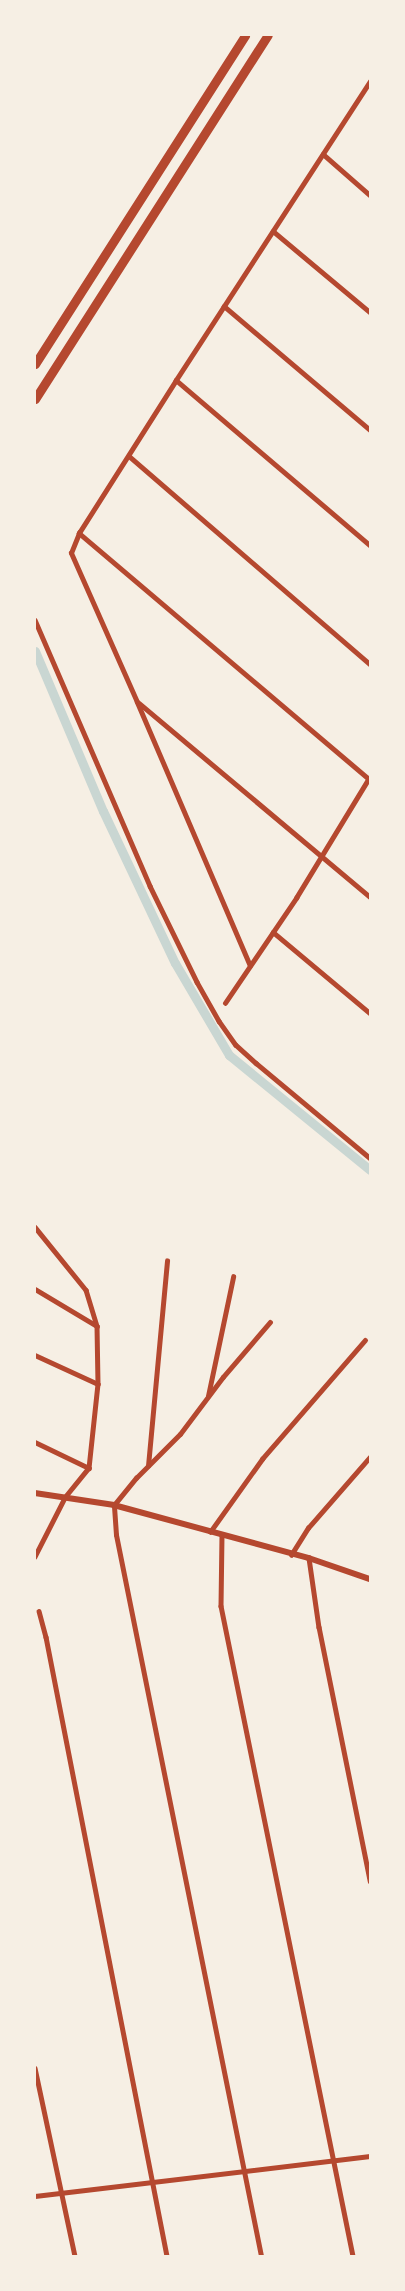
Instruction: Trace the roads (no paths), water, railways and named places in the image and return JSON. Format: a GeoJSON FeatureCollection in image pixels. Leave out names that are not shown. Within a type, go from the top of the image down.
{"type":"FeatureCollection","features":[{"type":"Feature","properties":{"kind":"highway"},"geometry":{"type":"LineString","coordinates":[[35,364],[245,35]]}},
{"type":"Feature","properties":{"kind":"highway"},"geometry":{"type":"LineString","coordinates":[[35,399],[268,35]]}},
{"type":"Feature","properties":{"kind":"street"},"geometry":{"type":"LineString","coordinates":[[250,966],[138,702],[74,564],[71,553],[79,533],[176,380],[370,82]]}},
{"type":"Feature","properties":{"kind":"street"},"geometry":{"type":"LineString","coordinates":[[323,154],[370,194]]}},
{"type":"Feature","properties":{"kind":"street"},"geometry":{"type":"LineString","coordinates":[[273,231],[370,312]]}},
{"type":"Feature","properties":{"kind":"street"},"geometry":{"type":"LineString","coordinates":[[224,306],[370,430]]}},
{"type":"Feature","properties":{"kind":"street"},"geometry":{"type":"LineString","coordinates":[[176,380],[370,545]]}},
{"type":"Feature","properties":{"kind":"street"},"geometry":{"type":"LineString","coordinates":[[128,456],[370,664]]}},
{"type":"Feature","properties":{"kind":"street"},"geometry":{"type":"LineString","coordinates":[[79,533],[369,779],[273,932],[225,1003]]}},
{"type":"Feature","properties":{"kind":"street"},"geometry":{"type":"LineString","coordinates":[[35,620],[150,886],[197,982],[219,1020],[243,1051],[370,1158]]}},
{"type":"Feature","properties":{"kind":"street"},"geometry":{"type":"LineString","coordinates":[[138,702],[370,897]]}},
{"type":"Feature","properties":{"kind":"street"},"geometry":{"type":"LineString","coordinates":[[273,932],[370,1013]]}},
{"type":"Feature","properties":{"kind":"street"},"geometry":{"type":"LineString","coordinates":[[35,1227],[86,1290],[97,1326],[98,1384],[89,1468],[65,1498],[35,1557]]}},
{"type":"Feature","properties":{"kind":"street"},"geometry":{"type":"LineString","coordinates":[[148,1466],[166,1261]]}},
{"type":"Feature","properties":{"kind":"street"},"geometry":{"type":"LineString","coordinates":[[208,1398],[233,1277]]}},
{"type":"Feature","properties":{"kind":"street"},"geometry":{"type":"LineString","coordinates":[[35,1289],[97,1326]]}},
{"type":"Feature","properties":{"kind":"street"},"geometry":{"type":"LineString","coordinates":[[261,2256],[116,1535],[114,1505],[148,1466],[180,1434],[270,1322]]}},
{"type":"Feature","properties":{"kind":"street"},"geometry":{"type":"LineString","coordinates":[[210,1532],[262,1459],[365,1340]]}},
{"type":"Feature","properties":{"kind":"street"},"geometry":{"type":"LineString","coordinates":[[35,1355],[98,1384]]}},
{"type":"Feature","properties":{"kind":"street"},"geometry":{"type":"LineString","coordinates":[[35,1442],[89,1468]]}},
{"type":"Feature","properties":{"kind":"street"},"geometry":{"type":"LineString","coordinates":[[291,1554],[308,1528],[370,1457]]}},
{"type":"Feature","properties":{"kind":"street"},"geometry":{"type":"LineString","coordinates":[[35,1493],[114,1505],[308,1558],[369,1577]]}},
{"type":"Feature","properties":{"kind":"street"},"geometry":{"type":"LineString","coordinates":[[222,1535],[221,1606],[353,2256]]}},
{"type":"Feature","properties":{"kind":"street"},"geometry":{"type":"LineString","coordinates":[[308,1558],[318,1627],[370,1882]]}},
{"type":"Feature","properties":{"kind":"street"},"geometry":{"type":"LineString","coordinates":[[39,1611],[46,1637],[166,2256]]}},
{"type":"Feature","properties":{"kind":"street"},"geometry":{"type":"LineString","coordinates":[[35,2068],[75,2256]]}},
{"type":"Feature","properties":{"kind":"street"},"geometry":{"type":"LineString","coordinates":[[35,2196],[151,2184],[370,2156]]}},
{"type":"Feature","properties":{"kind":"waterway"},"geometry":{"type":"LineString","coordinates":[[35,651],[103,811],[175,963],[229,1055],[370,1170]]}}]}
